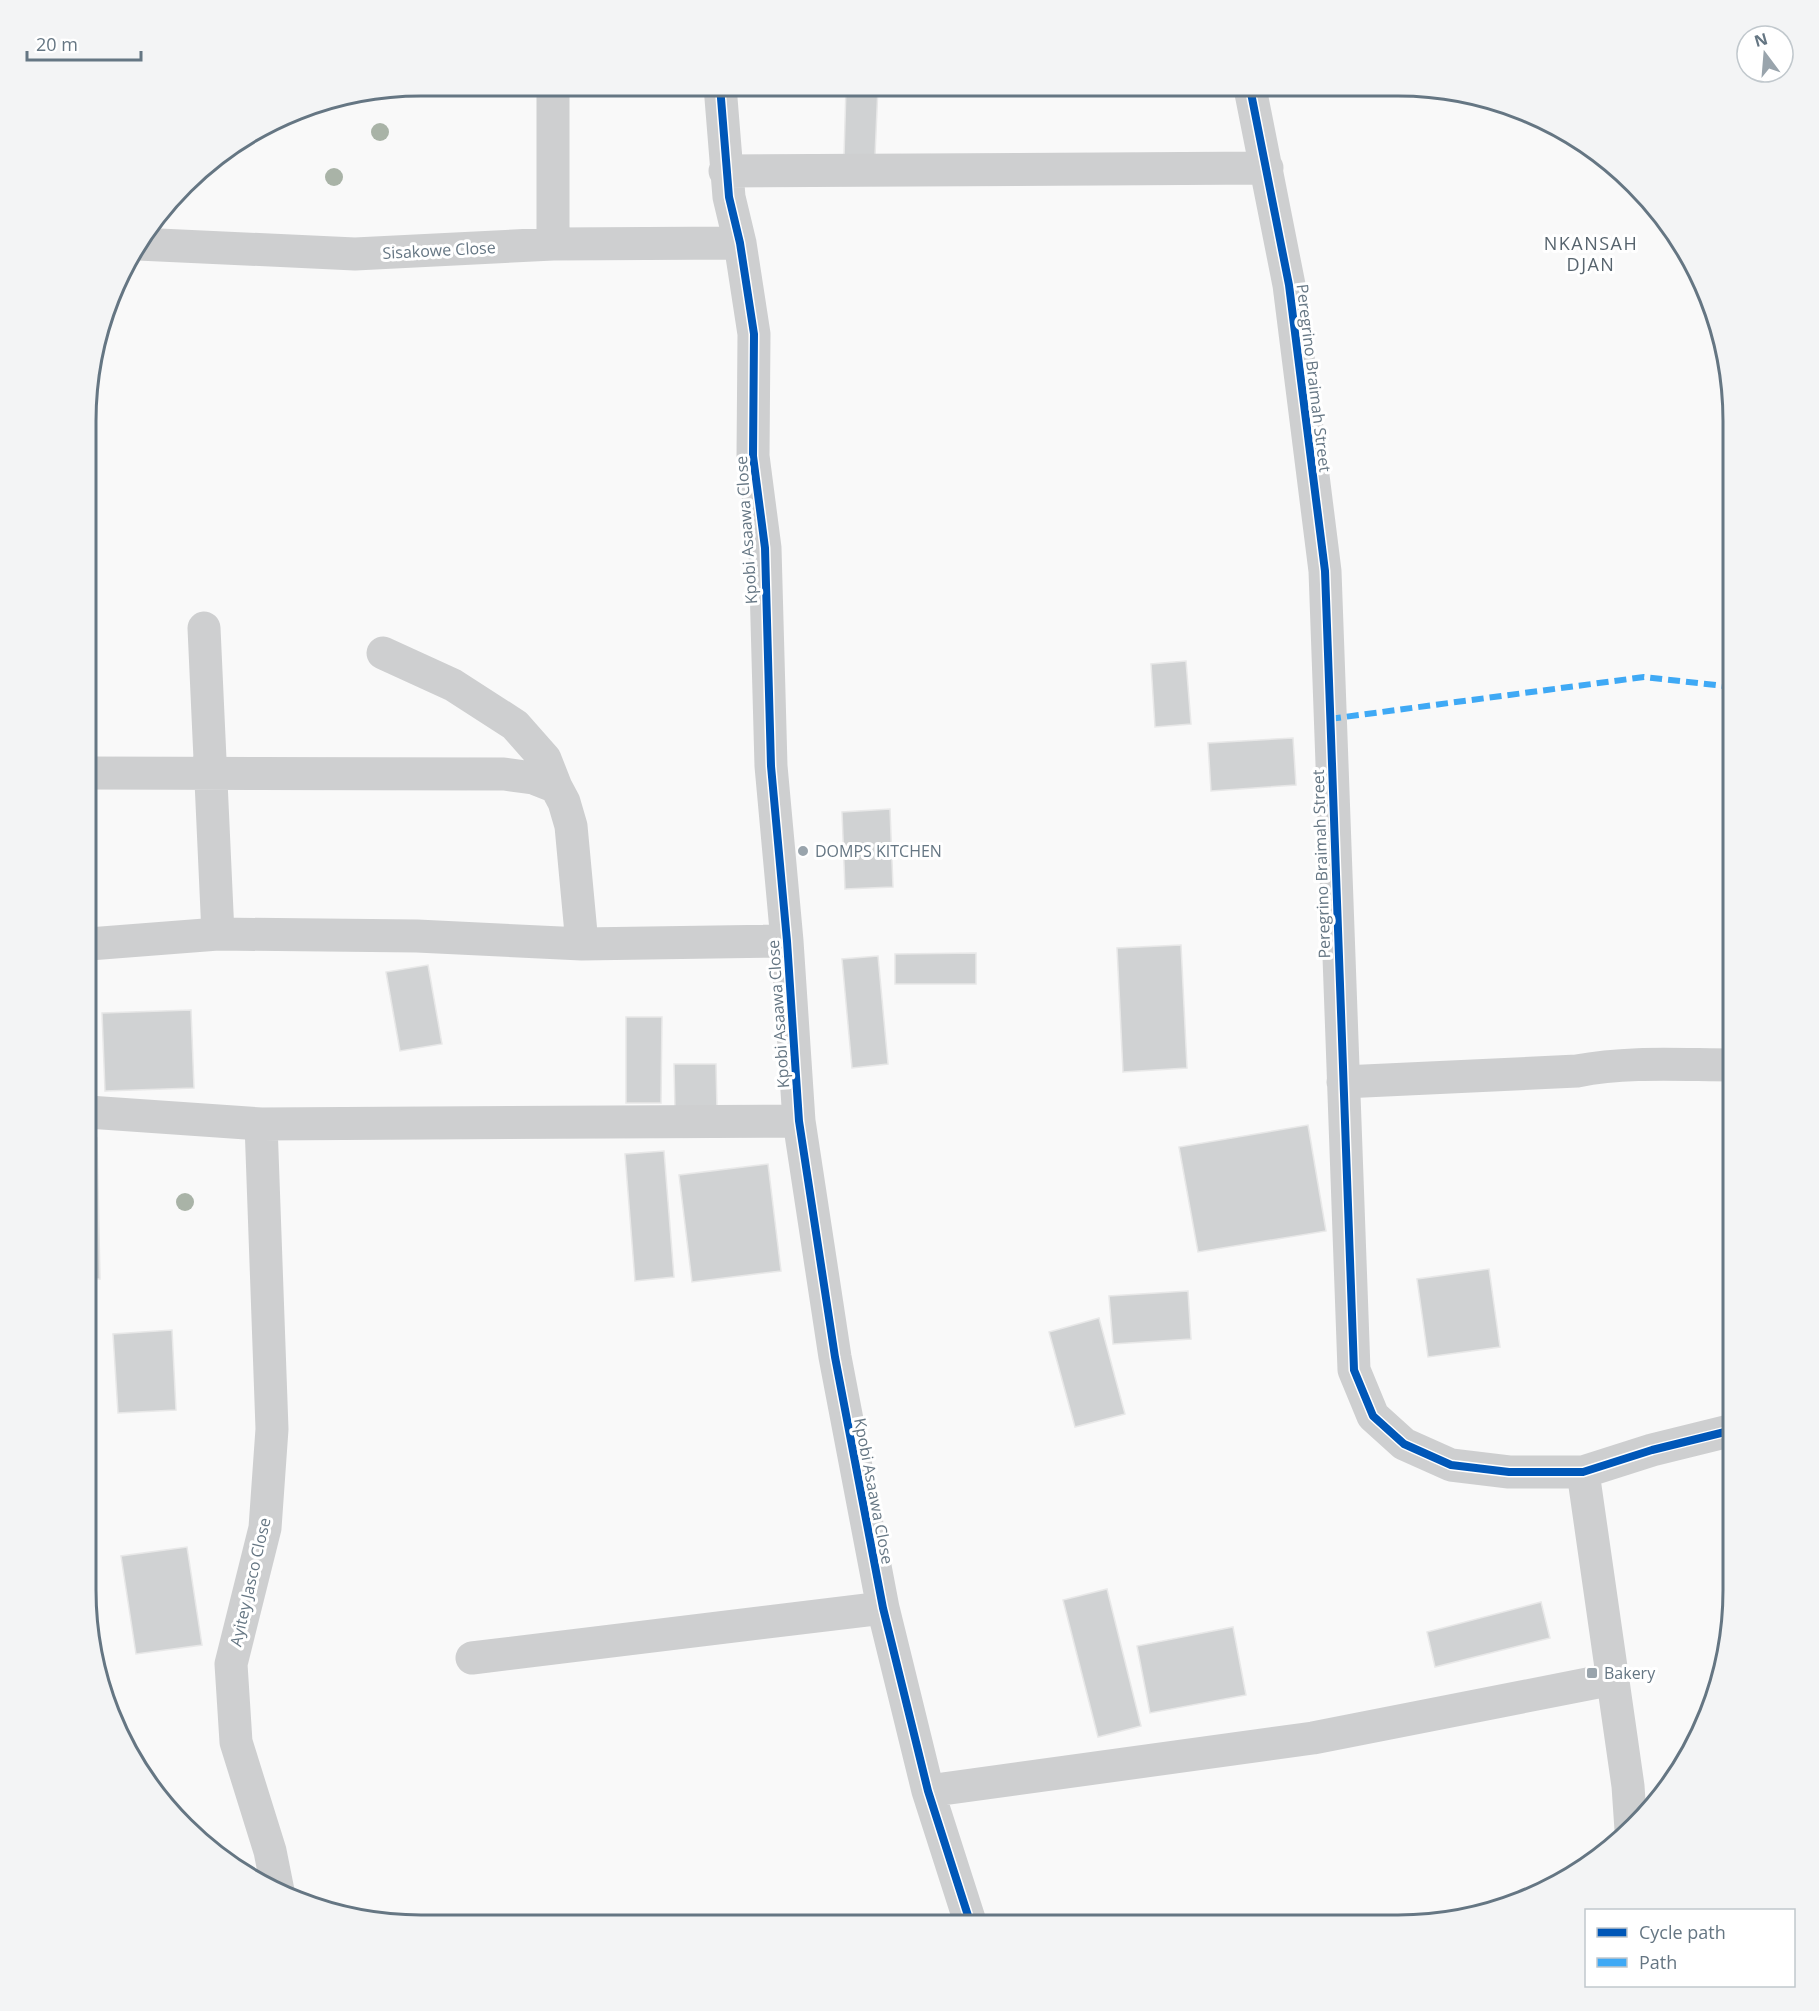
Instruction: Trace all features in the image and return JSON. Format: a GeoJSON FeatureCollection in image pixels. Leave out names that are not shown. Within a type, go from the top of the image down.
{"type":"FeatureCollection","features":[{"type":"Feature","properties":{"kind":"street"},"geometry":{"type":"LineString","coordinates":[[553,96],[553,244]]}},
{"type":"Feature","properties":{"kind":"street","name":"Kpobi Asaawa Close"},"geometry":{"type":"LineString","coordinates":[[721,96],[729,197],[740,243],[754,334],[753,456],[765,548],[771,766],[787,941],[799,1121],[835,1357],[883,1608],[928,1791],[968,1915]]}},
{"type":"Feature","properties":{"kind":"street","name":"Peregrino Braimah Street"},"geometry":{"type":"LineString","coordinates":[[1251,96],[1268,168],[1289,285],[1325,572],[1354,1370],[1373,1416],[1404,1444],[1451,1465],[1509,1472],[1583,1472],[1652,1450],[1723,1432]]}},
{"type":"Feature","properties":{"kind":"street"},"geometry":{"type":"LineString","coordinates":[[726,171],[1268,168]]}},
{"type":"Feature","properties":{"kind":"street","name":"Sisakowe Close"},"geometry":{"type":"LineString","coordinates":[[149,244],[355,254],[553,244],[740,243]]}},
{"type":"Feature","properties":{"kind":"street"},"geometry":{"type":"LineString","coordinates":[[204,628],[218,934]]}},
{"type":"Feature","properties":{"kind":"street"},"geometry":{"type":"LineString","coordinates":[[383,653],[453,685],[515,725],[545,759],[564,802],[571,826],[582,944]]}},
{"type":"Feature","properties":{"kind":"street"},"geometry":{"type":"LineString","coordinates":[[96,773],[504,774],[533,778],[556,787]]}},
{"type":"Feature","properties":{"kind":"street"},"geometry":{"type":"LineString","coordinates":[[96,943],[218,934],[417,936],[582,944],[787,941]]}},
{"type":"Feature","properties":{"kind":"street"},"geometry":{"type":"LineString","coordinates":[[1343,1082],[1566,1072],[1629,1064],[1723,1065]]}},
{"type":"Feature","properties":{"kind":"street"},"geometry":{"type":"LineString","coordinates":[[96,1113],[261,1124],[799,1121]]}},
{"type":"Feature","properties":{"kind":"street","name":"Ayitey Jasco Close"},"geometry":{"type":"LineString","coordinates":[[261,1124],[273,1430],[265,1527],[231,1664],[236,1742],[270,1851],[276,1880]]}},
{"type":"Feature","properties":{"kind":"street"},"geometry":{"type":"LineString","coordinates":[[1583,1472],[1628,1786],[1630,1818]]}},
{"type":"Feature","properties":{"kind":"street"},"geometry":{"type":"LineString","coordinates":[[472,1658],[883,1608]]}},
{"type":"Feature","properties":{"kind":"street"},"geometry":{"type":"LineString","coordinates":[[928,1791],[1312,1738],[1613,1679]]}},
{"type":"Feature","properties":{"kind":"building"},"geometry":{"type":"Polygon","coordinates":[[[846,96],[878,96],[875,156],[844,156],[846,96]]]}},
{"type":"Feature","properties":{"kind":"building"},"geometry":{"type":"Polygon","coordinates":[[[1186,661],[1191,724],[1155,727],[1151,664],[1186,661]]]}},
{"type":"Feature","properties":{"kind":"building"},"geometry":{"type":"Polygon","coordinates":[[[1293,738],[1296,785],[1211,791],[1208,743],[1293,738]]]}},
{"type":"Feature","properties":{"kind":"building"},"geometry":{"type":"Polygon","coordinates":[[[890,809],[893,887],[845,889],[842,812],[890,809]]]}},
{"type":"Feature","properties":{"kind":"building"},"geometry":{"type":"Polygon","coordinates":[[[1181,945],[1187,1068],[1123,1072],[1117,948],[1181,945]]]}},
{"type":"Feature","properties":{"kind":"building"},"geometry":{"type":"Polygon","coordinates":[[[976,953],[976,984],[895,984],[895,954],[976,953]]]}},
{"type":"Feature","properties":{"kind":"building"},"geometry":{"type":"Polygon","coordinates":[[[878,956],[888,1064],[852,1068],[842,959],[878,956]]]}},
{"type":"Feature","properties":{"kind":"building"},"geometry":{"type":"Polygon","coordinates":[[[428,965],[442,1044],[400,1051],[386,972],[428,965]]]}},
{"type":"Feature","properties":{"kind":"building"},"geometry":{"type":"Polygon","coordinates":[[[191,1010],[194,1088],[105,1091],[102,1013],[191,1010]]]}},
{"type":"Feature","properties":{"kind":"building"},"geometry":{"type":"Polygon","coordinates":[[[626,1017],[662,1017],[661,1103],[626,1103],[626,1017]]]}},
{"type":"Feature","properties":{"kind":"building"},"geometry":{"type":"Polygon","coordinates":[[[674,1064],[716,1064],[717,1111],[675,1112],[674,1064]]]}},
{"type":"Feature","properties":{"kind":"building"},"geometry":{"type":"Polygon","coordinates":[[[1308,1125],[1326,1231],[1198,1252],[1179,1147],[1308,1125]]]}},
{"type":"Feature","properties":{"kind":"building"},"geometry":{"type":"Polygon","coordinates":[[[96,1138],[97,1138],[100,1279],[96,1279],[96,1138]]]}},
{"type":"Feature","properties":{"kind":"building"},"geometry":{"type":"Polygon","coordinates":[[[664,1151],[674,1277],[635,1281],[625,1154],[664,1151]]]}},
{"type":"Feature","properties":{"kind":"building"},"geometry":{"type":"Polygon","coordinates":[[[768,1164],[781,1271],[692,1282],[679,1175],[768,1164]]]}},
{"type":"Feature","properties":{"kind":"building"},"geometry":{"type":"Polygon","coordinates":[[[1489,1269],[1500,1347],[1428,1357],[1417,1279],[1489,1269]]]}},
{"type":"Feature","properties":{"kind":"building"},"geometry":{"type":"Polygon","coordinates":[[[1188,1291],[1191,1339],[1113,1344],[1109,1296],[1188,1291]]]}},
{"type":"Feature","properties":{"kind":"building"},"geometry":{"type":"Polygon","coordinates":[[[1099,1318],[1125,1414],[1075,1427],[1049,1332],[1099,1318]]]}},
{"type":"Feature","properties":{"kind":"building"},"geometry":{"type":"Polygon","coordinates":[[[172,1330],[176,1410],[118,1413],[113,1334],[172,1330]]]}},
{"type":"Feature","properties":{"kind":"building"},"geometry":{"type":"Polygon","coordinates":[[[187,1547],[202,1645],[136,1654],[121,1556],[187,1547]]]}},
{"type":"Feature","properties":{"kind":"building"},"geometry":{"type":"Polygon","coordinates":[[[1107,1589],[1141,1726],[1098,1737],[1063,1600],[1107,1589]]]}},
{"type":"Feature","properties":{"kind":"building"},"geometry":{"type":"Polygon","coordinates":[[[1541,1602],[1550,1638],[1435,1667],[1427,1632],[1541,1602]]]}},
{"type":"Feature","properties":{"kind":"building"},"geometry":{"type":"Polygon","coordinates":[[[1233,1627],[1246,1695],[1150,1713],[1137,1646],[1233,1627]]]}},
{"type":"Feature","properties":{"kind":"marked path"},"geometry":{"type":"LineString","coordinates":[[1329,719],[1644,677],[1723,686]]}},
{"type":"Feature","properties":{"kind":"cycle path"},"geometry":{"type":"LineString","coordinates":[[721,96],[729,197],[740,243],[754,334],[753,456],[765,548],[771,766],[787,941],[799,1121],[835,1357],[883,1608],[928,1791],[968,1915]]}},
{"type":"Feature","properties":{"kind":"cycle path"},"geometry":{"type":"LineString","coordinates":[[1252,96],[1289,285],[1325,571],[1354,1370],[1373,1416],[1404,1444],[1451,1465],[1509,1472],[1583,1472],[1652,1450],[1723,1432]]}},
{"type":"Feature","properties":{"kind":"place","name":"DOMPS KITCHEN"},"geometry":{"type":"Point","coordinates":[803,851]}},
{"type":"Feature","properties":{"kind":"place","name":"Bakery"},"geometry":{"type":"Point","coordinates":[1592,1673]}},
{"type":"Feature","properties":{"kind":"district","name":"NKANSAH DJAN"},"geometry":{"type":"Point","coordinates":[1591,253]}}]}
